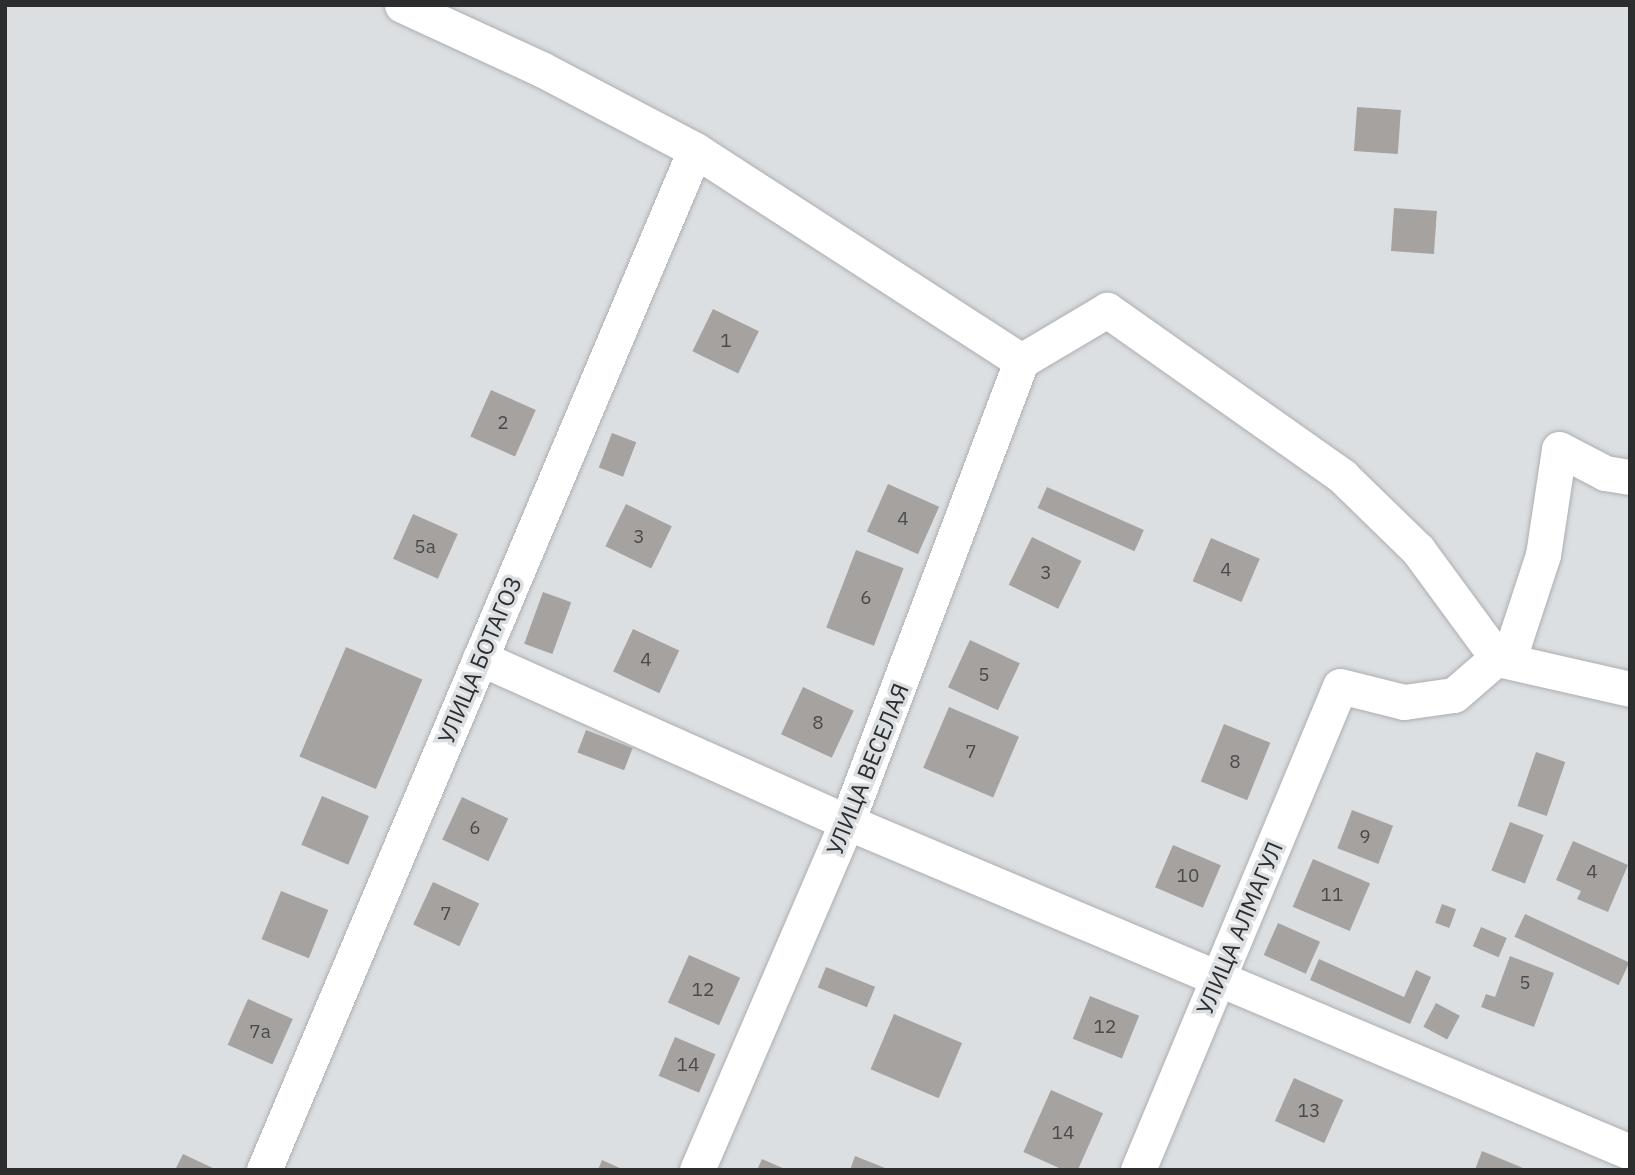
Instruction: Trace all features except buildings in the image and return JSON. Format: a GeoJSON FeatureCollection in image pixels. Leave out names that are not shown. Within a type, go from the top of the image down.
{"type":"FeatureCollection","features":[{"type":"Feature","properties":{"kind":"street"},"geometry":{"type":"LineString","coordinates":[[401,5],[541,69],[695,150],[1021,361],[1107,310],[1342,476],[1418,550],[1497,659],[1630,689]]}},
{"type":"Feature","properties":{"kind":"street","name":"УЛИЦА БОТАГОЗ"},"geometry":{"type":"LineString","coordinates":[[264,1170],[695,150]]}},
{"type":"Feature","properties":{"kind":"street","name":"УЛИЦА ВЕСЕЛАЯ"},"geometry":{"type":"LineString","coordinates":[[698,1170],[848,822],[1021,361]]}},
{"type":"Feature","properties":{"kind":"street"},"geometry":{"type":"LineString","coordinates":[[1497,659],[1514,643],[1543,555],[1559,449],[1605,473],[1630,477]]}},
{"type":"Feature","properties":{"kind":"street"},"geometry":{"type":"LineString","coordinates":[[480,658],[848,822],[1220,976],[1630,1152]]}},
{"type":"Feature","properties":{"kind":"street","name":"УЛИЦА АЛМАГУЛ"},"geometry":{"type":"LineString","coordinates":[[1138,1170],[1340,686],[1404,702],[1454,695],[1497,659]]}}]}
